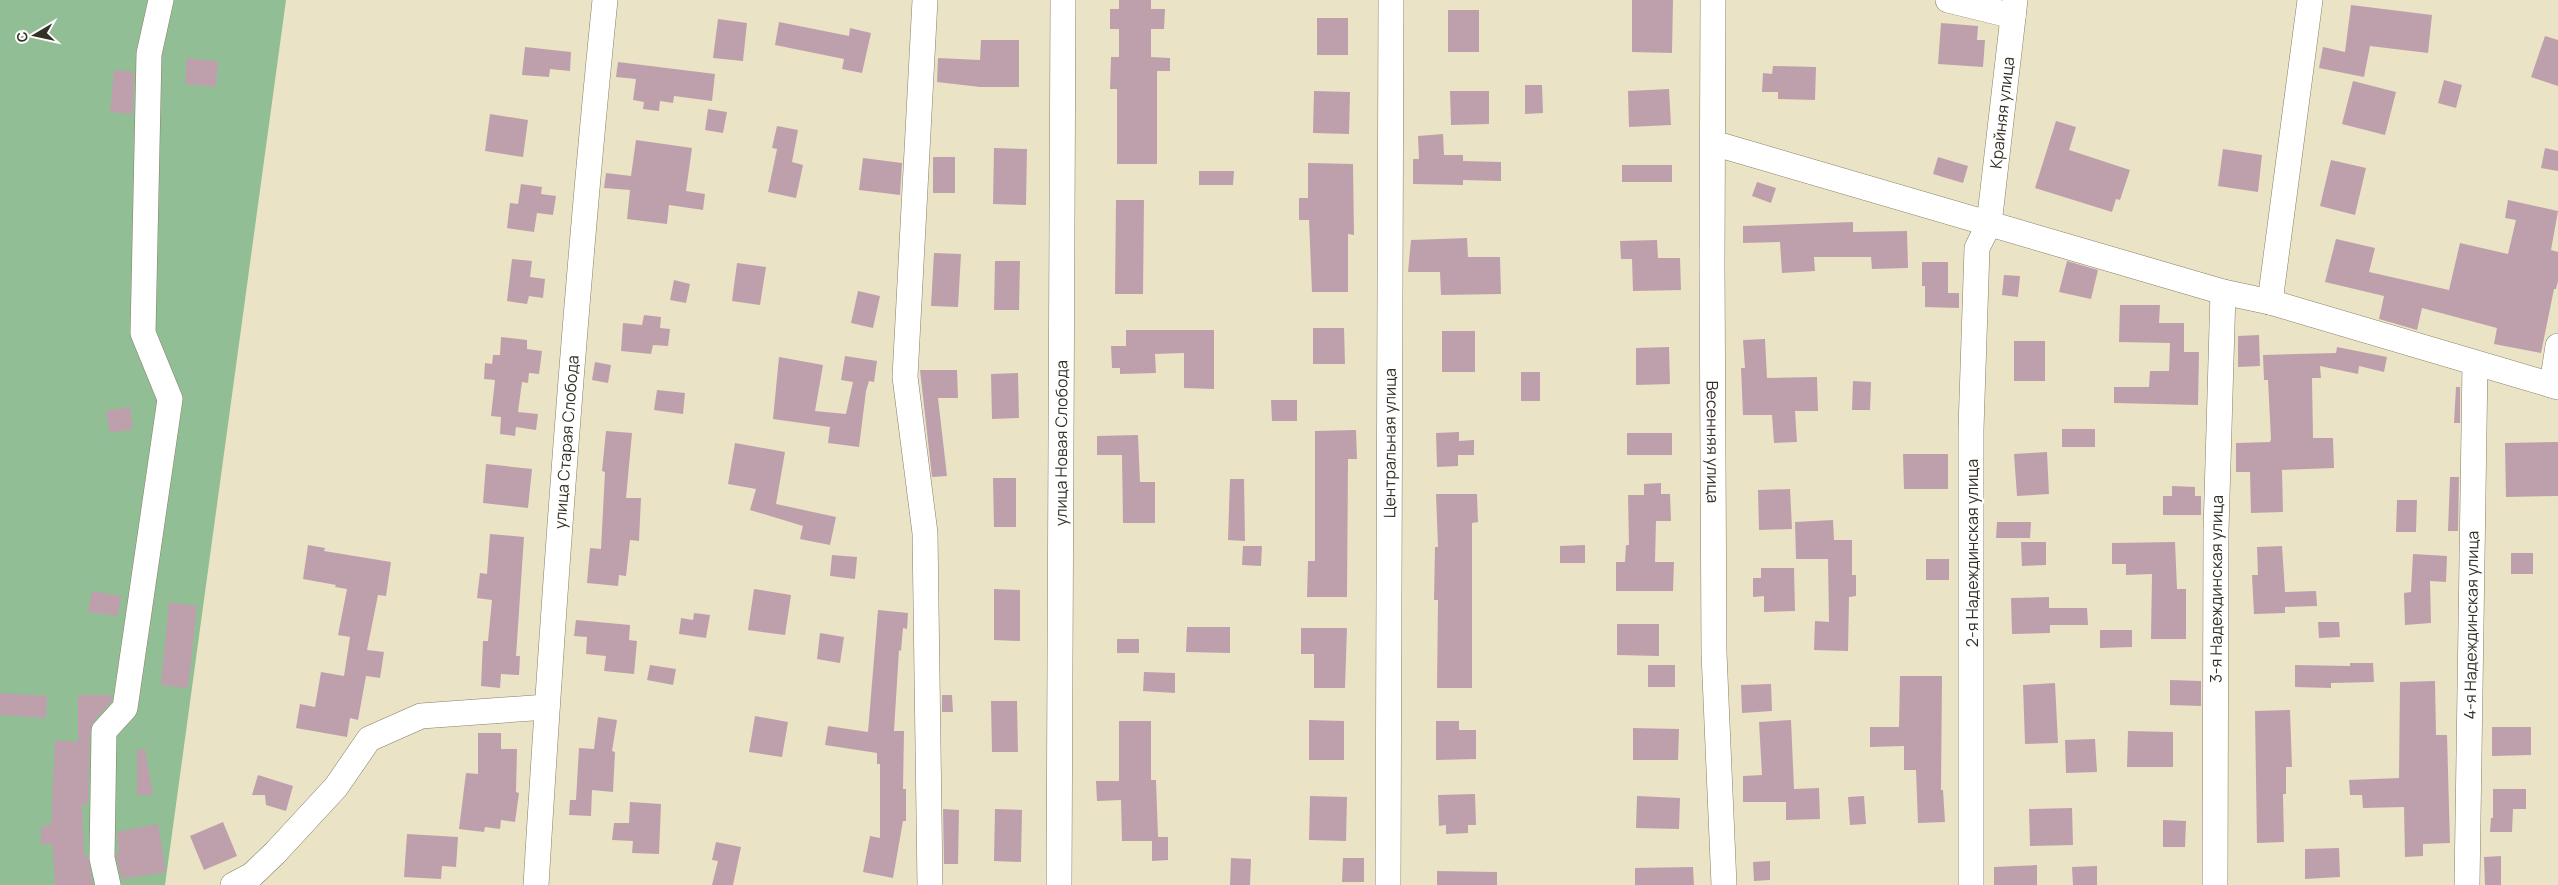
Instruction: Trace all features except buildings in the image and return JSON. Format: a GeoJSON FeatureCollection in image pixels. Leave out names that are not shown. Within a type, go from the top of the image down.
{"type":"FeatureCollection","features":[{"type":"Feature","properties":{"kind":"street"},"geometry":{"type":"LineString","coordinates":[[108,885],[102,858],[104,731],[125,708],[170,399],[144,333],[149,54],[161,0]]}},
{"type":"Feature","properties":{"kind":"street","name":"улица Старая Слобода"},"geometry":{"type":"LineString","coordinates":[[536,885],[547,707],[594,102],[605,0]]}},
{"type":"Feature","properties":{"kind":"street"},"geometry":{"type":"LineString","coordinates":[[925,0],[905,377],[925,533],[930,885]]}},
{"type":"Feature","properties":{"kind":"street","name":"улица Новая Слобода"},"geometry":{"type":"LineString","coordinates":[[1060,885],[1063,0]]}},
{"type":"Feature","properties":{"kind":"street","name":"Центральная улица"},"geometry":{"type":"LineString","coordinates":[[1388,885],[1391,0]]}},
{"type":"Feature","properties":{"kind":"street","name":"Весенняя улица"},"geometry":{"type":"LineString","coordinates":[[1713,0],[1714,653],[1724,885]]}},
{"type":"Feature","properties":{"kind":"street"},"geometry":{"type":"LineString","coordinates":[[1948,0],[2014,8]]}},
{"type":"Feature","properties":{"kind":"street"},"geometry":{"type":"LineString","coordinates":[[2270,302],[2310,0]]}},
{"type":"Feature","properties":{"kind":"street","name":"Крайняя улица"},"geometry":{"type":"LineString","coordinates":[[1988,224],[2014,8]]}},
{"type":"Feature","properties":{"kind":"street"},"geometry":{"type":"LineString","coordinates":[[1713,143],[2222,292],[2270,302],[2475,364],[2555,386],[2558,346]]}},
{"type":"Feature","properties":{"kind":"street","name":"2-я Надеждинская улица"},"geometry":{"type":"LineString","coordinates":[[1971,885],[1972,410],[1977,248],[1988,224]]}},
{"type":"Feature","properties":{"kind":"street","name":"3-я Надеждинская улица"},"geometry":{"type":"LineString","coordinates":[[2215,885],[2216,531],[2222,292]]}},
{"type":"Feature","properties":{"kind":"street","name":"4-я Надеждинская улица"},"geometry":{"type":"LineString","coordinates":[[2467,885],[2475,364]]}},
{"type":"Feature","properties":{"kind":"street"},"geometry":{"type":"LineString","coordinates":[[233,885],[252,875],[275,853],[336,787],[369,739],[421,716],[547,707]]}},
{"type":"Feature","properties":{"kind":"green space"},"geometry":{"type":"Polygon","coordinates":[[[0,0],[286,0],[165,885],[0,885],[0,0]]]}}]}
